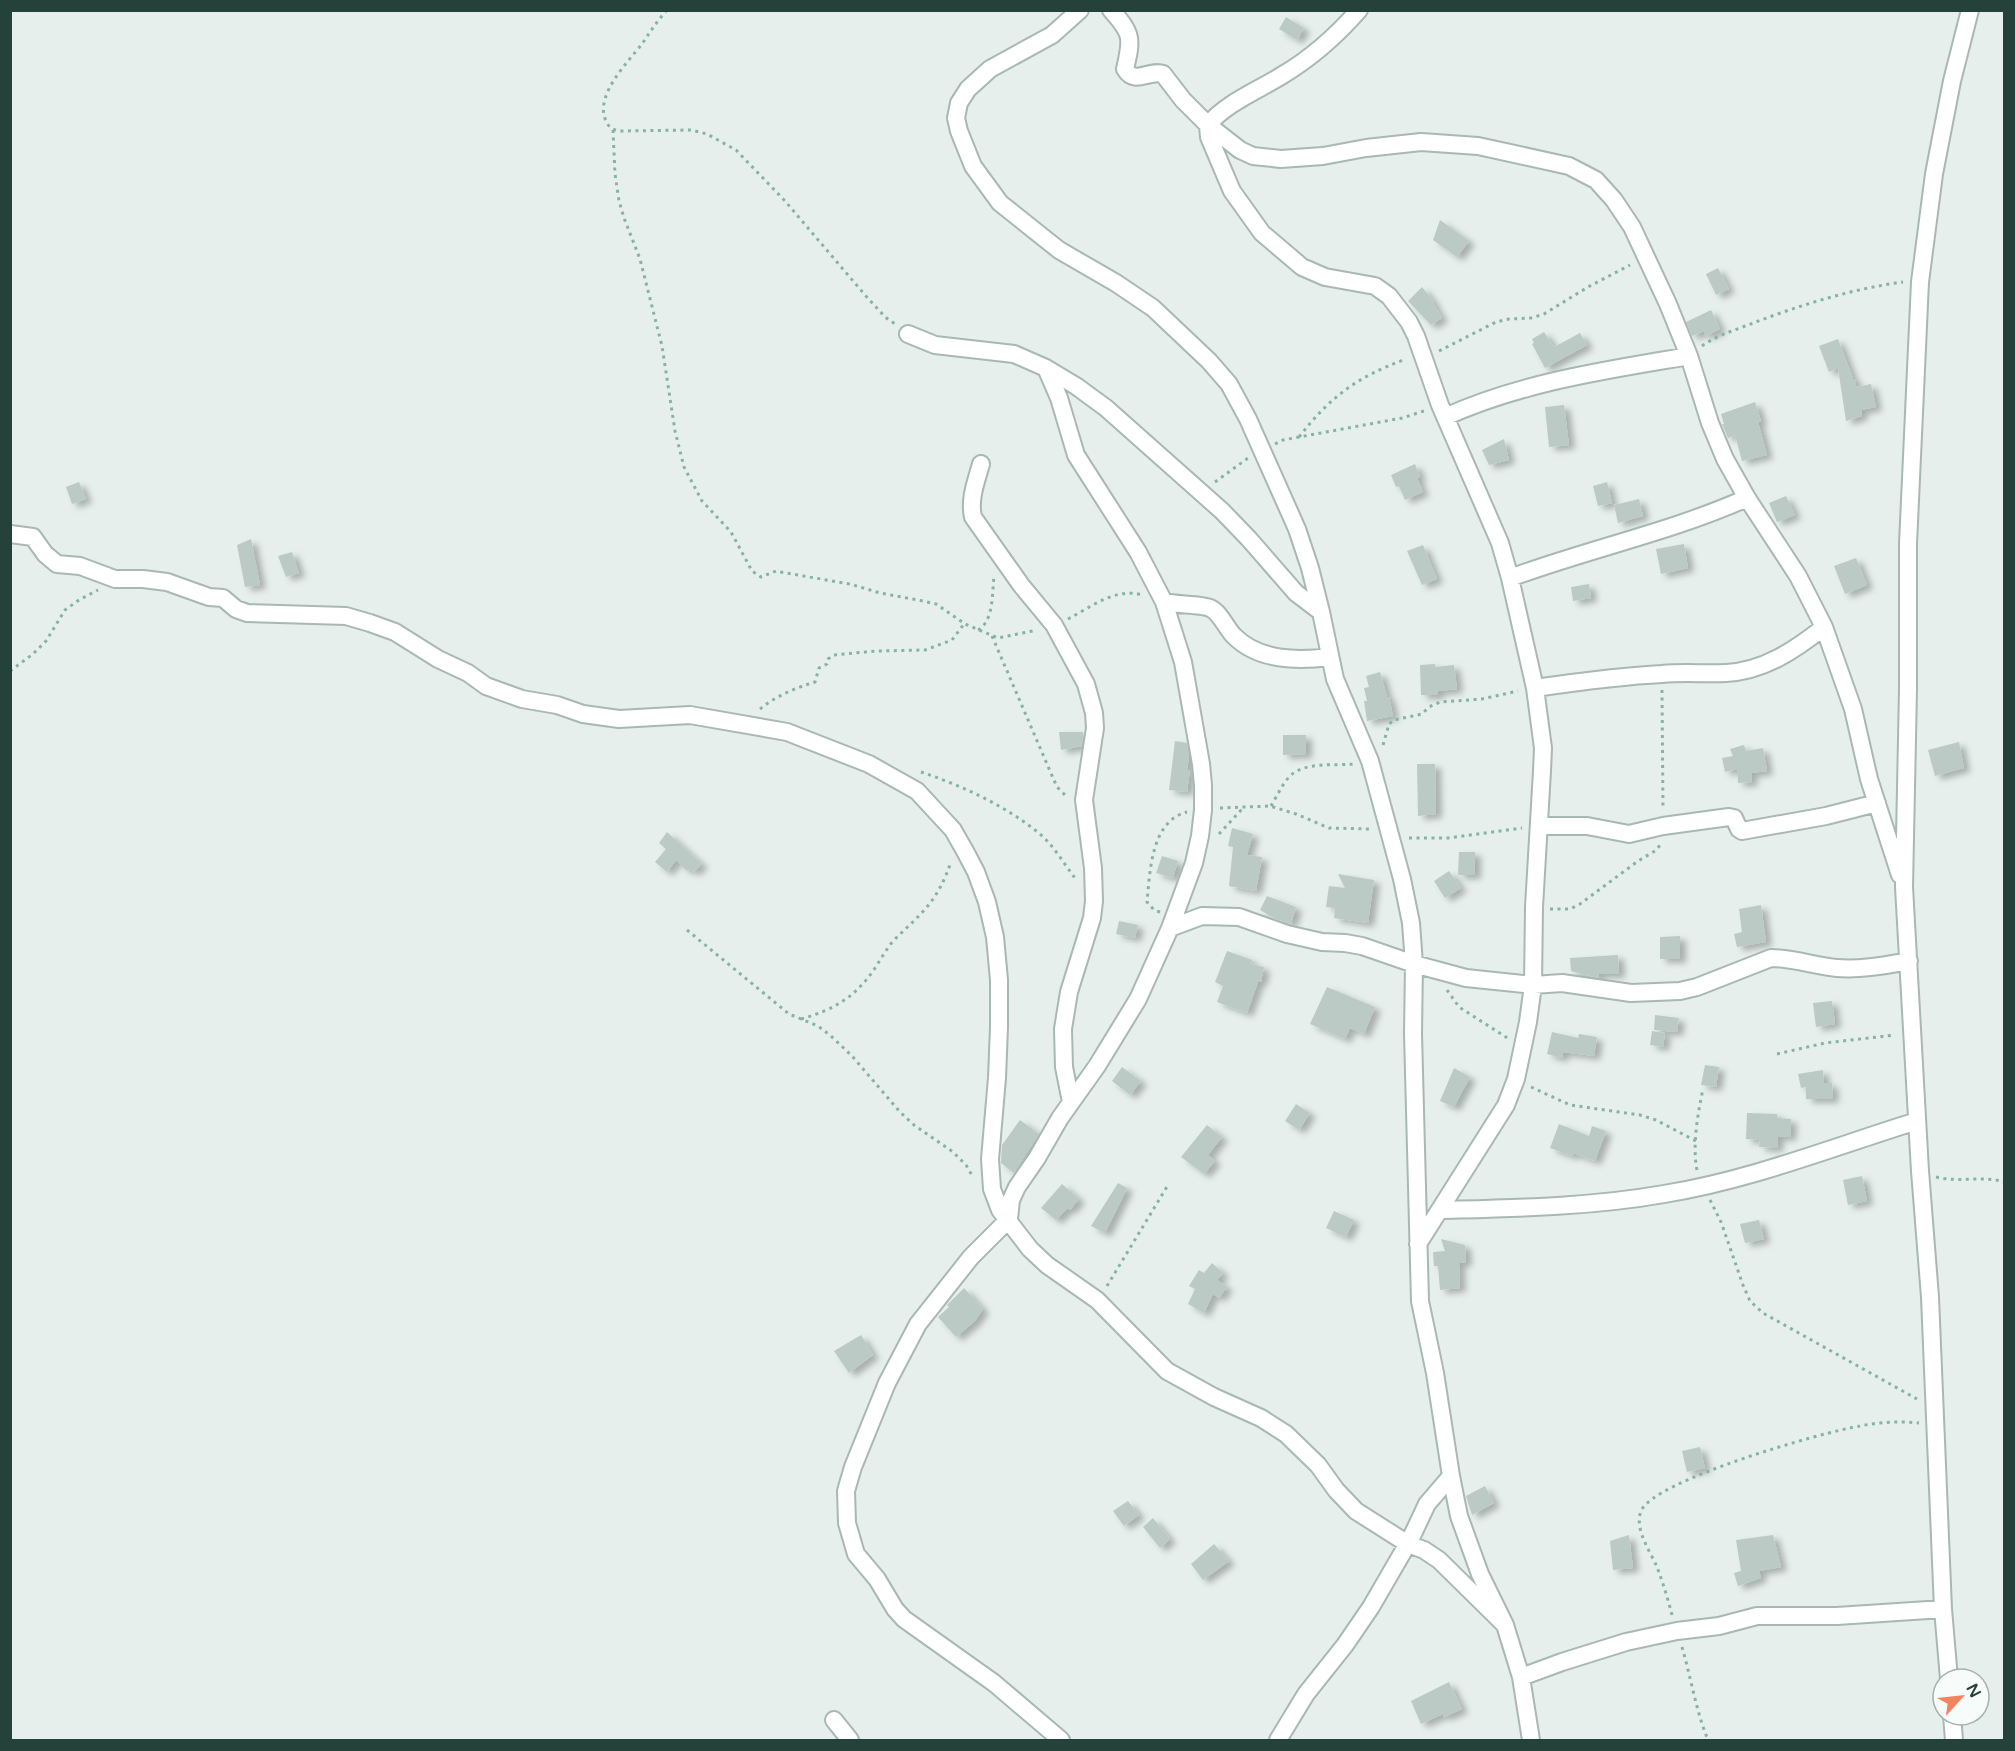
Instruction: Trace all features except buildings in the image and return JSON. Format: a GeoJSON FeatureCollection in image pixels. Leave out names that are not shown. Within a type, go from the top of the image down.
{"type":"FeatureCollection","features":[{"type":"Feature","properties":{"kind":"street"},"geometry":{"type":"LineString","coordinates":[[1080,10],[1052,35],[990,69],[968,89],[959,104],[956,118],[973,166],[1000,203],[1059,250],[1116,282],[1153,308],[1187,338],[1229,384],[1248,419],[1297,529],[1321,612],[1335,679],[1370,761],[1402,879],[1411,923],[1414,964],[1413,1035],[1420,1301],[1435,1373],[1450,1476],[1463,1525],[1480,1574],[1505,1625],[1521,1677],[1531,1740]]}},
{"type":"Feature","properties":{"kind":"street"},"geometry":{"type":"LineString","coordinates":[[1111,10],[1122,22],[1131,44],[1130,57],[1125,69],[1128,74],[1136,77],[1158,72],[1163,74],[1183,100],[1208,124],[1240,150],[1253,156],[1266,158],[1323,156],[1366,148],[1421,142],[1478,146],[1569,166],[1596,180],[1614,200],[1632,227],[1689,356],[1710,423],[1725,459],[1797,576],[1824,627],[1853,710],[1876,803],[1904,887]]}},
{"type":"Feature","properties":{"kind":"street"},"geometry":{"type":"LineString","coordinates":[[1359,10],[1334,36],[1310,56],[1284,75],[1226,109],[1208,124],[1209,137],[1232,191],[1262,233],[1302,267],[1325,277],[1375,286],[1389,296],[1409,322],[1442,411],[1500,543],[1535,688],[1543,748],[1533,985],[1523,1047],[1516,1079],[1506,1105],[1419,1244]]}},
{"type":"Feature","properties":{"kind":"street"},"geometry":{"type":"LineString","coordinates":[[1948,1667],[1943,1609],[1930,1298],[1920,1171],[1904,887],[1908,544],[1920,282],[1934,174],[1952,81],[1970,10]]}},
{"type":"Feature","properties":{"kind":"street"},"geometry":{"type":"LineString","coordinates":[[909,334],[935,345],[1014,354],[1046,368],[1106,408],[1249,539],[1296,593],[1321,612]]}},
{"type":"Feature","properties":{"kind":"street"},"geometry":{"type":"LineString","coordinates":[[1442,411],[1467,407],[1517,390],[1633,365],[1689,356]]}},
{"type":"Feature","properties":{"kind":"street"},"geometry":{"type":"LineString","coordinates":[[1046,368],[1059,398],[1076,455],[1138,552],[1164,602],[1183,662],[1201,764],[1203,810],[1200,836],[1194,863],[1173,920],[1128,1017],[1013,1193],[1008,1221],[971,1257],[918,1324],[887,1383],[853,1467],[846,1491],[847,1523],[856,1554],[877,1579],[895,1609],[904,1619],[994,1683],[1061,1740]]}},
{"type":"Feature","properties":{"kind":"street"},"geometry":{"type":"LineString","coordinates":[[981,464],[972,496],[971,510],[977,525],[1054,626],[1086,684],[1094,714],[1095,728],[1084,800],[1093,868],[1094,901],[1092,918],[1069,992],[1063,1029],[1064,1067],[1071,1102]]}},
{"type":"Feature","properties":{"kind":"street"},"geometry":{"type":"LineString","coordinates":[[1510,578],[1572,556],[1683,524],[1747,498]]}},
{"type":"Feature","properties":{"kind":"street"},"geometry":{"type":"LineString","coordinates":[[10,534],[33,537],[45,554],[57,564],[80,566],[109,578],[167,582],[209,597],[223,598],[237,609],[247,613],[346,616],[370,622],[395,632],[438,659],[468,673],[486,686],[522,699],[557,705],[583,714],[620,719],[690,715],[787,732],[869,764],[894,777],[923,797],[953,830],[976,872],[987,902],[995,937],[999,980],[999,1027],[990,1159],[994,1197],[1008,1221],[1030,1249],[1047,1265],[1097,1300],[1127,1333],[1167,1371],[1214,1397],[1261,1418],[1286,1434],[1318,1465],[1336,1490],[1356,1511],[1438,1560],[1505,1625]]}},
{"type":"Feature","properties":{"kind":"street"},"geometry":{"type":"LineString","coordinates":[[1164,602],[1207,606],[1235,637],[1248,647],[1269,656],[1299,659],[1330,657]]}},
{"type":"Feature","properties":{"kind":"street"},"geometry":{"type":"LineString","coordinates":[[1535,688],[1663,674],[1729,673],[1745,670],[1784,656],[1824,627]]}},
{"type":"Feature","properties":{"kind":"street"},"geometry":{"type":"LineString","coordinates":[[1539,826],[1587,826],[1629,834],[1663,826],[1733,817],[1742,831],[1826,816],[1876,803]]}},
{"type":"Feature","properties":{"kind":"street"},"geometry":{"type":"LineString","coordinates":[[1173,920],[1202,916],[1239,917],[1287,934],[1322,942],[1362,946],[1448,974],[1485,981],[1533,985],[1562,983],[1654,994],[1680,992],[1697,987],[1771,958],[1784,958],[1813,965],[1841,968],[1909,961]]}},
{"type":"Feature","properties":{"kind":"street"},"geometry":{"type":"LineString","coordinates":[[1442,1210],[1592,1204],[1666,1194],[1770,1170],[1917,1121]]}},
{"type":"Feature","properties":{"kind":"street"},"geometry":{"type":"LineString","coordinates":[[1278,1740],[1306,1694],[1345,1645],[1371,1606],[1408,1544],[1427,1504],[1450,1476]]}},
{"type":"Feature","properties":{"kind":"street"},"geometry":{"type":"LineString","coordinates":[[1521,1677],[1600,1649],[1677,1631],[1719,1626],[1757,1616],[1837,1616],[1943,1609]]}},
{"type":"Feature","properties":{"kind":"street"},"geometry":{"type":"LineString","coordinates":[[834,1720],[850,1740]]}},
{"type":"Feature","properties":{"kind":"path"},"geometry":{"type":"LineString","coordinates":[[668,10],[627,61],[608,91],[604,104],[604,115],[613,130],[619,201],[640,259],[660,336],[675,431],[684,467],[702,501],[731,532],[752,571],[761,577],[776,571],[850,584],[880,593],[936,604],[965,624],[992,636],[1006,638],[1054,626],[1122,593],[1132,592],[1164,602]]}},
{"type":"Feature","properties":{"kind":"path"},"geometry":{"type":"LineString","coordinates":[[613,130],[691,130],[707,134],[736,150],[785,201],[885,317],[909,334]]}},
{"type":"Feature","properties":{"kind":"path"},"geometry":{"type":"LineString","coordinates":[[1298,437],[1319,411],[1365,376],[1430,359],[1443,348],[1496,322],[1531,318],[1544,314],[1645,256]]}},
{"type":"Feature","properties":{"kind":"path"},"geometry":{"type":"LineString","coordinates":[[1689,356],[1716,338],[1785,312],[1869,289],[1902,282],[1920,282]]}},
{"type":"Feature","properties":{"kind":"path"},"geometry":{"type":"LineString","coordinates":[[1199,492],[1240,462],[1283,440],[1442,411]]}},
{"type":"Feature","properties":{"kind":"path"},"geometry":{"type":"LineString","coordinates":[[978,630],[986,623],[994,574],[1003,557]]}},
{"type":"Feature","properties":{"kind":"path"},"geometry":{"type":"LineString","coordinates":[[10,671],[33,654],[46,640],[60,615],[69,607],[92,593],[124,579]]}},
{"type":"Feature","properties":{"kind":"path"},"geometry":{"type":"LineString","coordinates":[[748,725],[757,711],[765,705],[803,684],[815,682],[819,669],[827,664],[830,656],[876,651],[925,651],[952,640],[965,624]]}},
{"type":"Feature","properties":{"kind":"path"},"geometry":{"type":"LineString","coordinates":[[992,636],[1058,787],[1074,801],[1084,800]]}},
{"type":"Feature","properties":{"kind":"path"},"geometry":{"type":"LineString","coordinates":[[1270,806],[1289,777],[1296,772],[1306,768],[1370,761],[1381,756],[1386,730],[1394,720],[1422,714],[1429,707],[1440,702],[1482,699],[1535,688]]}},
{"type":"Feature","properties":{"kind":"path"},"geometry":{"type":"LineString","coordinates":[[920,771],[976,794],[1010,813],[1041,835],[1094,901]]}},
{"type":"Feature","properties":{"kind":"path"},"geometry":{"type":"LineString","coordinates":[[1173,920],[1150,907],[1147,902],[1156,846],[1166,823],[1182,813],[1270,806],[1329,828],[1365,828],[1413,838],[1448,838],[1539,826]]}},
{"type":"Feature","properties":{"kind":"path"},"geometry":{"type":"LineString","coordinates":[[798,1019],[824,1012],[841,1003],[865,982],[894,941],[920,917],[932,902],[940,889],[959,841]]}},
{"type":"Feature","properties":{"kind":"path"},"geometry":{"type":"LineString","coordinates":[[687,930],[778,1006],[798,1019],[818,1026],[842,1046],[900,1112],[914,1125],[953,1152],[966,1166],[977,1185],[994,1197]]}},
{"type":"Feature","properties":{"kind":"path"},"geometry":{"type":"LineString","coordinates":[[1448,974],[1446,987],[1459,1007],[1473,1018],[1523,1047]]}},
{"type":"Feature","properties":{"kind":"path"},"geometry":{"type":"LineString","coordinates":[[1777,1054],[1825,1043],[1912,1033]]}},
{"type":"Feature","properties":{"kind":"path"},"geometry":{"type":"LineString","coordinates":[[1516,1079],[1570,1105],[1640,1115],[1656,1120],[1696,1141]]}},
{"type":"Feature","properties":{"kind":"path"},"geometry":{"type":"LineString","coordinates":[[1703,1089],[1698,1113],[1696,1167],[1721,1222],[1750,1301],[1763,1313],[1900,1388],[1920,1402],[1936,1421]]}},
{"type":"Feature","properties":{"kind":"path"},"geometry":{"type":"LineString","coordinates":[[1920,1171],[1948,1180],[1983,1179],[2004,1182]]}},
{"type":"Feature","properties":{"kind":"path"},"geometry":{"type":"LineString","coordinates":[[1097,1300],[1168,1185]]}},
{"type":"Feature","properties":{"kind":"path"},"geometry":{"type":"LineString","coordinates":[[1708,1740],[1701,1724],[1691,1677],[1669,1603],[1656,1564],[1644,1540],[1639,1522],[1641,1511],[1647,1503],[1661,1493],[1686,1481],[1793,1441],[1860,1426],[1901,1421],[1936,1421]]}}]}
